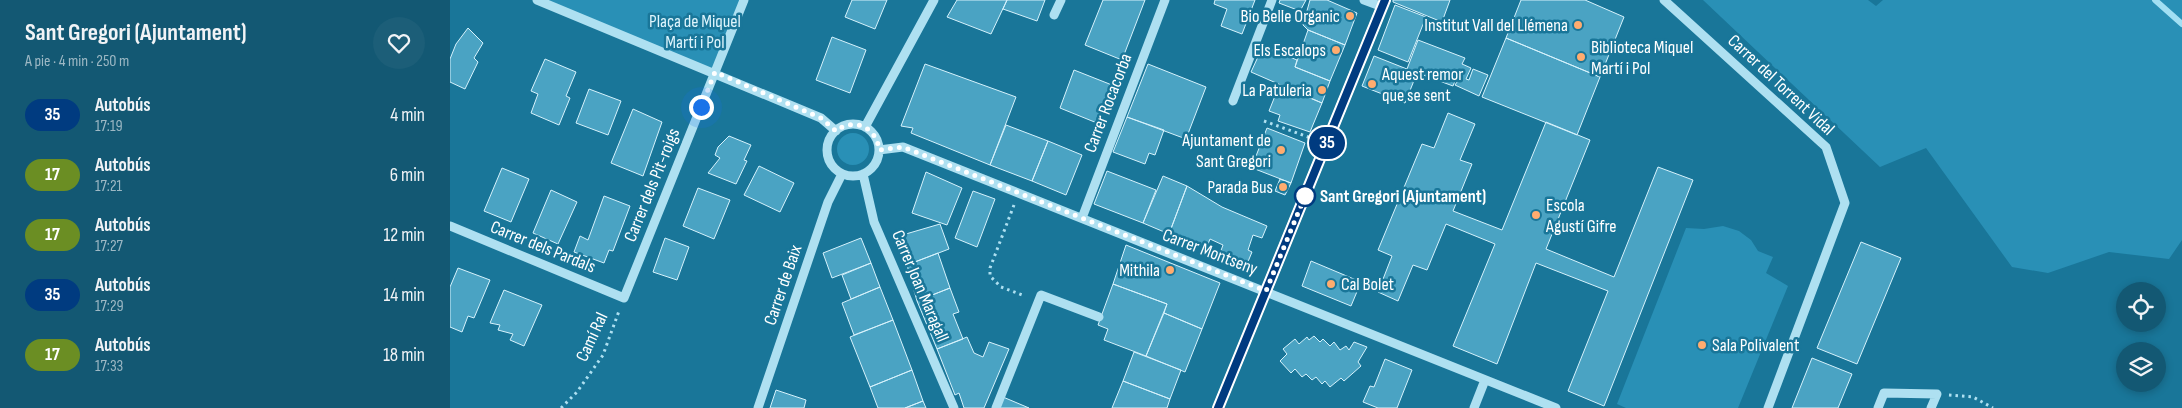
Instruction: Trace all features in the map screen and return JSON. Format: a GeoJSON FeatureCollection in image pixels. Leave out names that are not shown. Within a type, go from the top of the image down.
{"type":"FeatureCollection","features":[{"type":"Feature","properties":{"kind":"main road"},"geometry":{"type":"LineString","coordinates":[[1218,408],[1384,4]]}},
{"type":"Feature","properties":{"kind":"street"},"geometry":{"type":"LineString","coordinates":[[538,0],[715,72],[821,118],[836,131]]}},
{"type":"Feature","properties":{"kind":"street","name":"Carrer dels Pit-roigs"},"geometry":{"type":"LineString","coordinates":[[624,298],[744,0]]}},
{"type":"Feature","properties":{"kind":"street"},"geometry":{"type":"LineString","coordinates":[[865,127],[934,0]]}},
{"type":"Feature","properties":{"kind":"street"},"geometry":{"type":"LineString","coordinates":[[1054,15],[1061,0]]}},
{"type":"Feature","properties":{"kind":"street","name":"Carrer Rocacorba"},"geometry":{"type":"LineString","coordinates":[[1082,218],[1165,0]]}},
{"type":"Feature","properties":{"kind":"street"},"geometry":{"type":"LineString","coordinates":[[1233,101],[1272,0]]}},
{"type":"Feature","properties":{"kind":"street"},"geometry":{"type":"LineString","coordinates":[[1364,0],[1384,4]]}},
{"type":"Feature","properties":{"kind":"street","name":"Carrer del Torrent Vidal"},"geometry":{"type":"LineString","coordinates":[[1664,0],[1826,147],[1845,203],[1768,408]]}},
{"type":"Feature","properties":{"kind":"street"},"geometry":{"type":"LineString","coordinates":[[850,124],[865,127],[876,138],[879,150],[875,164],[863,174],[852,176],[842,174],[832,166],[828,154],[829,142],[836,131],[850,124]]}},
{"type":"Feature","properties":{"kind":"street","name":"Carrer Montseny"},"geometry":{"type":"LineString","coordinates":[[879,150],[903,147],[1556,408]]}},
{"type":"Feature","properties":{"kind":"street","name":"Carrer de Baix"},"geometry":{"type":"LineString","coordinates":[[758,408],[828,202],[842,174]]}},
{"type":"Feature","properties":{"kind":"street","name":"Carrer Joan Maragall"},"geometry":{"type":"LineString","coordinates":[[863,174],[874,222],[954,408]]}},
{"type":"Feature","properties":{"kind":"street","name":"Carrer dels Pardals"},"geometry":{"type":"LineString","coordinates":[[450,226],[624,298]]}},
{"type":"Feature","properties":{"kind":"street"},"geometry":{"type":"LineString","coordinates":[[996,408],[1040,298],[1099,317]]}},
{"type":"Feature","properties":{"kind":"street"},"geometry":{"type":"LineString","coordinates":[[1474,408],[1485,380]]}},
{"type":"Feature","properties":{"kind":"street"},"geometry":{"type":"LineString","coordinates":[[1878,408],[1884,393],[1937,394],[1931,408]]}},
{"type":"Feature","properties":{"kind":"path"},"geometry":{"type":"LineString","coordinates":[[1264,120],[1311,138]]}},
{"type":"Feature","properties":{"kind":"path"},"geometry":{"type":"LineString","coordinates":[[1019,193],[990,268],[990,276],[1001,287],[1040,298]]}},
{"type":"Feature","properties":{"kind":"path","name":"Camí Ral"},"geometry":{"type":"LineString","coordinates":[[562,408],[577,392],[603,355],[624,298]]}},
{"type":"Feature","properties":{"kind":"path"},"geometry":{"type":"LineString","coordinates":[[1937,394],[1973,397],[1993,408]]}},
{"type":"Feature","properties":{"kind":"green space","name":"Plaça de Miquel Martí i Pol"},"geometry":{"type":"Polygon","coordinates":[[[537,0],[741,0],[715,72],[537,0]]]}},
{"type":"Feature","properties":{"kind":"green space"},"geometry":{"type":"Polygon","coordinates":[[[1703,0],[1868,0],[1876,6],[1883,0],[2182,0],[2182,240],[2169,259],[2109,252],[2048,273],[2012,267],[1926,148],[1880,167],[1703,0]]]}},
{"type":"Feature","properties":{"kind":"green space"},"geometry":{"type":"Polygon","coordinates":[[[853,133],[864,138],[869,149],[864,160],[853,165],[842,160],[837,149],[842,138],[853,133]]]}},
{"type":"Feature","properties":{"kind":"green space","name":"Sala Polivalent"},"geometry":{"type":"Polygon","coordinates":[[[1723,226],[1739,231],[1751,240],[1758,251],[1773,257],[1766,273],[1788,286],[1738,408],[1626,408],[1617,404],[1686,228],[1704,229],[1723,226]]]}},
{"type":"Feature","properties":{"kind":"building"},"geometry":{"type":"Polygon","coordinates":[[[852,0],[887,0],[875,29],[845,17],[852,0]]]}},
{"type":"Feature","properties":{"kind":"building"},"geometry":{"type":"Polygon","coordinates":[[[957,0],[1007,0],[991,34],[947,17],[957,0]]]}},
{"type":"Feature","properties":{"kind":"building"},"geometry":{"type":"Polygon","coordinates":[[[1007,0],[1045,0],[1037,21],[1003,9],[1007,0]]]}},
{"type":"Feature","properties":{"kind":"building"},"geometry":{"type":"Polygon","coordinates":[[[1103,0],[1145,0],[1122,60],[1085,45],[1103,0]]]}},
{"type":"Feature","properties":{"kind":"building"},"geometry":{"type":"Polygon","coordinates":[[[1215,0],[1255,0],[1242,34],[1221,26],[1227,9],[1214,4],[1215,0]]]}},
{"type":"Feature","properties":{"kind":"building"},"geometry":{"type":"Polygon","coordinates":[[[1280,0],[1306,0],[1300,11],[1279,3],[1280,0]]]}},
{"type":"Feature","properties":{"kind":"building"},"geometry":{"type":"Polygon","coordinates":[[[1310,0],[1327,0],[1357,13],[1345,45],[1308,30],[1303,25],[1310,0]]]}},
{"type":"Feature","properties":{"kind":"building"},"geometry":{"type":"Polygon","coordinates":[[[1393,0],[1450,0],[1442,22],[1393,2],[1393,0]]]}},
{"type":"Feature","properties":{"kind":"building","name":"Biblioteca Miquel Martí i Pol"},"geometry":{"type":"Polygon","coordinates":[[[1521,0],[1585,0],[1624,17],[1600,77],[1506,38],[1521,0]]]}},
{"type":"Feature","properties":{"kind":"building"},"geometry":{"type":"Polygon","coordinates":[[[1395,5],[1426,17],[1408,62],[1378,50],[1395,5]]]}},
{"type":"Feature","properties":{"kind":"building"},"geometry":{"type":"Polygon","coordinates":[[[468,28],[483,43],[474,58],[478,62],[465,89],[450,82],[450,59],[456,44],[468,28]]]}},
{"type":"Feature","properties":{"kind":"building"},"geometry":{"type":"Polygon","coordinates":[[[1308,30],[1345,45],[1330,81],[1295,67],[1308,30]]]}},
{"type":"Feature","properties":{"kind":"building"},"geometry":{"type":"Polygon","coordinates":[[[832,37],[866,50],[850,93],[816,80],[832,37]]]}},
{"type":"Feature","properties":{"kind":"building"},"geometry":{"type":"Polygon","coordinates":[[[1506,38],[1600,77],[1577,135],[1482,97],[1506,38]]]}},
{"type":"Feature","properties":{"kind":"building"},"geometry":{"type":"Polygon","coordinates":[[[1418,40],[1465,58],[1462,64],[1471,68],[1466,79],[1469,80],[1473,69],[1488,75],[1479,96],[1455,85],[1457,82],[1455,81],[1453,86],[1407,69],[1418,40]]]}},
{"type":"Feature","properties":{"kind":"building"},"geometry":{"type":"Polygon","coordinates":[[[1263,46],[1297,60],[1295,67],[1330,81],[1322,103],[1251,72],[1263,46]]]}},
{"type":"Feature","properties":{"kind":"building"},"geometry":{"type":"Polygon","coordinates":[[[1374,56],[1417,73],[1405,103],[1362,86],[1374,56]]]}},
{"type":"Feature","properties":{"kind":"building"},"geometry":{"type":"Polygon","coordinates":[[[545,59],[576,72],[566,96],[570,98],[559,125],[531,113],[538,94],[531,91],[545,59]]]}},
{"type":"Feature","properties":{"kind":"building"},"geometry":{"type":"Polygon","coordinates":[[[925,64],[1016,97],[990,165],[911,133],[913,128],[901,126],[925,64]]]}},
{"type":"Feature","properties":{"kind":"building"},"geometry":{"type":"Polygon","coordinates":[[[1148,64],[1206,87],[1186,139],[1127,117],[1148,64]]]}},
{"type":"Feature","properties":{"kind":"building"},"geometry":{"type":"Polygon","coordinates":[[[1074,70],[1112,85],[1097,123],[1060,108],[1074,70]]]}},
{"type":"Feature","properties":{"kind":"building"},"geometry":{"type":"Polygon","coordinates":[[[589,89],[621,101],[608,135],[576,123],[589,89]]]}},
{"type":"Feature","properties":{"kind":"building"},"geometry":{"type":"Polygon","coordinates":[[[1288,89],[1322,103],[1310,132],[1278,121],[1280,115],[1269,111],[1277,91],[1285,94],[1288,89]]]}},
{"type":"Feature","properties":{"kind":"building"},"geometry":{"type":"Polygon","coordinates":[[[633,109],[662,122],[643,176],[611,163],[633,109]]]}},
{"type":"Feature","properties":{"kind":"building"},"geometry":{"type":"Polygon","coordinates":[[[1448,113],[1475,124],[1460,160],[1472,164],[1453,211],[1502,230],[1546,122],[1590,140],[1546,249],[1614,277],[1658,167],[1693,180],[1604,406],[1568,391],[1608,291],[1536,263],[1497,364],[1453,346],[1495,244],[1446,224],[1427,270],[1413,265],[1398,301],[1378,292],[1392,256],[1378,250],[1422,144],[1434,148],[1448,113]]]}},
{"type":"Feature","properties":{"kind":"building"},"geometry":{"type":"Polygon","coordinates":[[[1127,117],[1164,130],[1155,155],[1149,153],[1145,164],[1113,152],[1127,117]]]}},
{"type":"Feature","properties":{"kind":"building"},"geometry":{"type":"Polygon","coordinates":[[[1006,125],[1048,141],[1032,181],[990,165],[1006,125]]]}},
{"type":"Feature","properties":{"kind":"building","name":"Ajuntament de Sant Gregori"},"geometry":{"type":"Polygon","coordinates":[[[1267,128],[1305,143],[1291,183],[1255,169],[1259,157],[1256,156],[1267,128]]]}},
{"type":"Feature","properties":{"kind":"building"},"geometry":{"type":"Polygon","coordinates":[[[729,136],[751,145],[744,160],[747,161],[736,184],[708,173],[720,158],[715,155],[718,147],[729,136]]]}},
{"type":"Feature","properties":{"kind":"building"},"geometry":{"type":"Polygon","coordinates":[[[1048,141],[1082,155],[1066,195],[1032,181],[1048,141]]]}},
{"type":"Feature","properties":{"kind":"building"},"geometry":{"type":"Polygon","coordinates":[[[759,166],[794,183],[780,212],[744,195],[759,166]]]}},
{"type":"Feature","properties":{"kind":"building"},"geometry":{"type":"Polygon","coordinates":[[[502,168],[529,179],[511,222],[484,211],[502,168]]]}},
{"type":"Feature","properties":{"kind":"building"},"geometry":{"type":"Polygon","coordinates":[[[1107,171],[1156,190],[1143,223],[1094,204],[1107,171]]]}},
{"type":"Feature","properties":{"kind":"building"},"geometry":{"type":"Polygon","coordinates":[[[926,172],[962,188],[947,225],[912,213],[926,172]]]}},
{"type":"Feature","properties":{"kind":"building"},"geometry":{"type":"Polygon","coordinates":[[[1163,176],[1187,186],[1169,234],[1143,223],[1163,176]]]}},
{"type":"Feature","properties":{"kind":"building","name":"Parada Bus"},"geometry":{"type":"Polygon","coordinates":[[[1280,179],[1291,183],[1285,195],[1275,191],[1280,179]]]}},
{"type":"Feature","properties":{"kind":"building"},"geometry":{"type":"Polygon","coordinates":[[[1187,186],[1222,207],[1267,226],[1262,238],[1253,235],[1248,250],[1252,252],[1247,264],[1219,256],[1223,245],[1210,239],[1206,249],[1169,234],[1187,186]]]}},
{"type":"Feature","properties":{"kind":"building"},"geometry":{"type":"Polygon","coordinates":[[[698,188],[730,200],[714,239],[683,226],[698,188]]]}},
{"type":"Feature","properties":{"kind":"building"},"geometry":{"type":"Polygon","coordinates":[[[551,190],[577,202],[558,244],[533,233],[551,190]]]}},
{"type":"Feature","properties":{"kind":"building"},"geometry":{"type":"Polygon","coordinates":[[[973,191],[995,199],[977,247],[955,238],[973,191]]]}},
{"type":"Feature","properties":{"kind":"building"},"geometry":{"type":"Polygon","coordinates":[[[604,196],[630,206],[613,251],[609,250],[604,263],[574,252],[580,236],[588,240],[604,196]]]}},
{"type":"Feature","properties":{"kind":"building"},"geometry":{"type":"Polygon","coordinates":[[[940,224],[949,249],[907,265],[899,236],[940,224]]]}},
{"type":"Feature","properties":{"kind":"building"},"geometry":{"type":"Polygon","coordinates":[[[665,238],[689,247],[677,280],[653,272],[665,238]]]}},
{"type":"Feature","properties":{"kind":"building"},"geometry":{"type":"Polygon","coordinates":[[[861,238],[871,263],[832,278],[823,253],[861,238]]]}},
{"type":"Feature","properties":{"kind":"building"},"geometry":{"type":"Polygon","coordinates":[[[1861,242],[1901,258],[1857,364],[1817,348],[1861,242]]]}},
{"type":"Feature","properties":{"kind":"building"},"geometry":{"type":"Polygon","coordinates":[[[1126,245],[1220,283],[1202,329],[1164,313],[1167,304],[1113,284],[1126,245]]]}},
{"type":"Feature","properties":{"kind":"building"},"geometry":{"type":"Polygon","coordinates":[[[938,253],[950,288],[917,301],[907,265],[938,253]]]}},
{"type":"Feature","properties":{"kind":"building","name":"Cal Bolet"},"geometry":{"type":"Polygon","coordinates":[[[1311,261],[1361,282],[1351,306],[1302,286],[1311,261]]]}},
{"type":"Feature","properties":{"kind":"building"},"geometry":{"type":"Polygon","coordinates":[[[871,263],[880,287],[851,299],[842,275],[871,263]]]}},
{"type":"Feature","properties":{"kind":"building"},"geometry":{"type":"Polygon","coordinates":[[[458,268],[490,280],[474,318],[468,316],[462,332],[450,327],[450,287],[458,268]]]}},
{"type":"Feature","properties":{"kind":"building"},"geometry":{"type":"Polygon","coordinates":[[[1113,284],[1167,304],[1146,356],[1104,340],[1108,329],[1098,325],[1113,284]]]}},
{"type":"Feature","properties":{"kind":"building"},"geometry":{"type":"Polygon","coordinates":[[[880,287],[893,320],[854,335],[842,303],[880,287]]]}},
{"type":"Feature","properties":{"kind":"building"},"geometry":{"type":"Polygon","coordinates":[[[950,288],[959,312],[953,314],[963,339],[937,349],[917,301],[950,288]]]}},
{"type":"Feature","properties":{"kind":"building"},"geometry":{"type":"Polygon","coordinates":[[[504,290],[542,305],[524,346],[510,340],[513,334],[498,330],[500,325],[490,323],[504,290]]]}},
{"type":"Feature","properties":{"kind":"building"},"geometry":{"type":"Polygon","coordinates":[[[1164,313],[1202,329],[1185,372],[1146,356],[1164,313]]]}},
{"type":"Feature","properties":{"kind":"building"},"geometry":{"type":"Polygon","coordinates":[[[893,320],[912,370],[870,387],[850,337],[893,320]]]}},
{"type":"Feature","properties":{"kind":"building"},"geometry":{"type":"Polygon","coordinates":[[[1314,336],[1320,342],[1323,339],[1330,346],[1334,342],[1340,350],[1346,346],[1349,350],[1354,342],[1367,347],[1358,362],[1361,366],[1344,381],[1341,378],[1330,387],[1325,381],[1322,384],[1316,377],[1312,380],[1306,374],[1302,377],[1295,369],[1291,373],[1280,361],[1287,354],[1283,349],[1295,339],[1299,344],[1307,337],[1309,340],[1314,336]]]}},
{"type":"Feature","properties":{"kind":"building"},"geometry":{"type":"Polygon","coordinates":[[[967,337],[974,353],[983,357],[989,342],[1009,349],[984,408],[964,408],[959,393],[955,395],[937,349],[967,337]]]}},
{"type":"Feature","properties":{"kind":"building"},"geometry":{"type":"Polygon","coordinates":[[[1134,352],[1181,370],[1170,399],[1123,381],[1134,352]]]}},
{"type":"Feature","properties":{"kind":"building"},"geometry":{"type":"Polygon","coordinates":[[[1812,358],[1852,374],[1838,408],[1792,408],[1812,358]]]}},
{"type":"Feature","properties":{"kind":"building"},"geometry":{"type":"Polygon","coordinates":[[[1385,359],[1412,370],[1397,408],[1378,408],[1363,402],[1370,386],[1374,387],[1385,359]]]}},
{"type":"Feature","properties":{"kind":"building"},"geometry":{"type":"Polygon","coordinates":[[[912,370],[923,401],[905,408],[878,408],[870,387],[912,370]]]}},
{"type":"Feature","properties":{"kind":"building"},"geometry":{"type":"Polygon","coordinates":[[[1123,381],[1170,399],[1167,408],[1112,408],[1123,381]]]}},
{"type":"Feature","properties":{"kind":"building"},"geometry":{"type":"Polygon","coordinates":[[[776,390],[806,400],[804,408],[770,408],[776,390]]]}},
{"type":"Feature","properties":{"kind":"building"},"geometry":{"type":"Polygon","coordinates":[[[1003,397],[1029,408],[998,408],[1003,397]]]}},
{"type":"Feature","properties":{"kind":"building"},"geometry":{"type":"Polygon","coordinates":[[[923,401],[926,408],[905,408],[923,401]]]}},
{"type":"Feature","properties":{"kind":"waterway"},"geometry":{"type":"LineString","coordinates":[[2155,0],[2182,24]]}},
{"type":"Feature","properties":{"kind":"bus line","name":"35"},"geometry":{"type":"LineString","coordinates":[[1218,408],[1385,0]]}},
{"type":"Feature","properties":{"kind":"place","name":"Bio Belle Organic"},"geometry":{"type":"Point","coordinates":[1350,16]}},
{"type":"Feature","properties":{"kind":"place","name":"Institut Vall del Llémena"},"geometry":{"type":"Point","coordinates":[1578,25]}},
{"type":"Feature","properties":{"kind":"place","name":"Els Escalops"},"geometry":{"type":"Point","coordinates":[1336,50]}},
{"type":"Feature","properties":{"kind":"place","name":"Biblioteca Miquel Martí i Pol"},"geometry":{"type":"Point","coordinates":[1581,57]}},
{"type":"Feature","properties":{"kind":"place","name":"Aquest remor que se sent"},"geometry":{"type":"Point","coordinates":[1372,84]}},
{"type":"Feature","properties":{"kind":"place","name":"La Patuleria"},"geometry":{"type":"Point","coordinates":[1322,90]}},
{"type":"Feature","properties":{"kind":"place","name":"Ajuntament de Sant Gregori"},"geometry":{"type":"Point","coordinates":[1281,150]}},
{"type":"Feature","properties":{"kind":"place","name":"Parada Bus"},"geometry":{"type":"Point","coordinates":[1283,187]}},
{"type":"Feature","properties":{"kind":"place","name":"Sant Gregori (Ajuntament)"},"geometry":{"type":"Point","coordinates":[1305,196]}},
{"type":"Feature","properties":{"kind":"place","name":"Escola Agustí Gifre"},"geometry":{"type":"Point","coordinates":[1536,215]}},
{"type":"Feature","properties":{"kind":"place","name":"Mithila"},"geometry":{"type":"Point","coordinates":[1170,270]}},
{"type":"Feature","properties":{"kind":"place","name":"Cal Bolet"},"geometry":{"type":"Point","coordinates":[1331,284]}},
{"type":"Feature","properties":{"kind":"place","name":"Sala Polivalent"},"geometry":{"type":"Point","coordinates":[1702,345]}},
{"type":"Feature","properties":{"kind":"route"},"geometry":{"type":"LineString","coordinates":[[701,107],[715,72],[821,118],[836,131],[842,126],[850,124],[858,124],[865,127],[876,138],[879,150],[903,147],[1266,291],[1305,196]]}}]}
